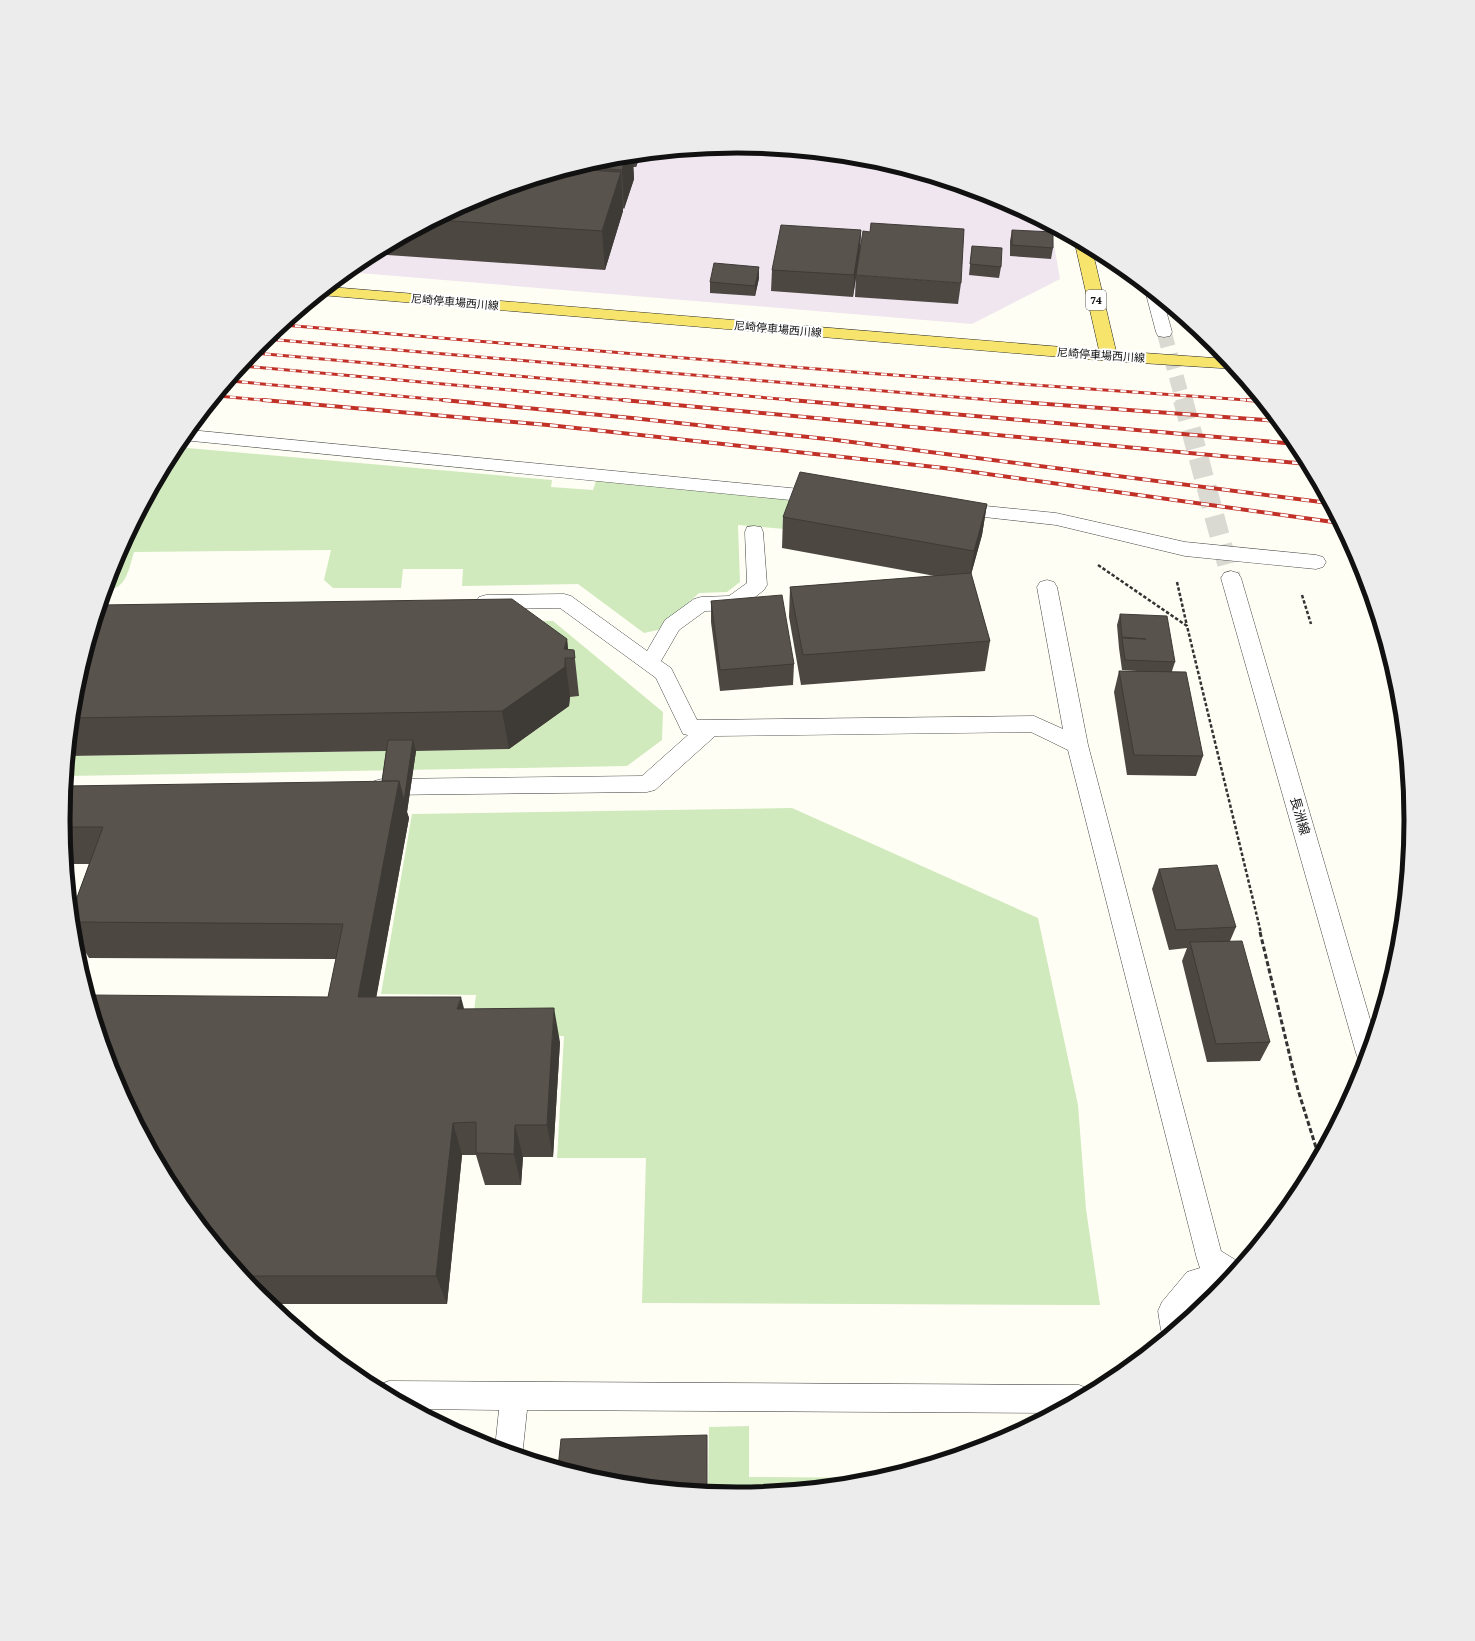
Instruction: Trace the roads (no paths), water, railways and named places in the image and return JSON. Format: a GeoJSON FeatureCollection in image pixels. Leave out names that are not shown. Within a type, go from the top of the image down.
{"type":"FeatureCollection","features":[{"type":"Feature","properties":{"kind":"main road","name":"74"},"geometry":{"type":"LineString","coordinates":[[1084,250],[1109,356]]}},
{"type":"Feature","properties":{"kind":"main road","name":"尼崎停車場西川線"},"geometry":{"type":"LineString","coordinates":[[330,292],[1109,356],[1222,363]]}},
{"type":"Feature","properties":{"kind":"street"},"geometry":{"type":"LineString","coordinates":[[1156,301],[1164,332]]}},
{"type":"Feature","properties":{"kind":"street"},"geometry":{"type":"LineString","coordinates":[[192,436],[834,498]]}},
{"type":"Feature","properties":{"kind":"street"},"geometry":{"type":"LineString","coordinates":[[937,508],[1056,519],[1185,549],[1316,562]]}},
{"type":"Feature","properties":{"kind":"street"},"geometry":{"type":"LineString","coordinates":[[650,663],[672,624],[700,604],[734,603],[757,585],[754,532]]}},
{"type":"Feature","properties":{"kind":"street","name":"長洲線"},"geometry":{"type":"LineString","coordinates":[[1231,578],[1366,1046]]}},
{"type":"Feature","properties":{"kind":"street"},"geometry":{"type":"LineString","coordinates":[[1047,587],[1077,746],[1210,1259],[1229,1271]]}},
{"type":"Feature","properties":{"kind":"street"},"geometry":{"type":"LineString","coordinates":[[468,602],[564,601],[664,673],[690,728],[1034,724],[1077,746]]}},
{"type":"Feature","properties":{"kind":"street"},"geometry":{"type":"LineString","coordinates":[[360,788],[647,784],[711,728]]}},
{"type":"Feature","properties":{"kind":"street"},"geometry":{"type":"LineString","coordinates":[[1174,1325],[1172,1310],[1197,1281],[1220,1280]]}},
{"type":"Feature","properties":{"kind":"street"},"geometry":{"type":"LineString","coordinates":[[398,1395],[1071,1399]]}},
{"type":"Feature","properties":{"kind":"street"},"geometry":{"type":"LineString","coordinates":[[509,1448],[514,1396]]}},
{"type":"Feature","properties":{"kind":"tunnel"},"geometry":{"type":"LineString","coordinates":[[1164,332],[1183,401]]}},
{"type":"Feature","properties":{"kind":"tunnel"},"geometry":{"type":"LineString","coordinates":[[1183,400],[1231,578]]}},
{"type":"Feature","properties":{"kind":"railway"},"geometry":{"type":"LineString","coordinates":[[290,326],[879,374],[1256,401]]}},
{"type":"Feature","properties":{"kind":"railway"},"geometry":{"type":"LineString","coordinates":[[276,340],[992,400]]}},
{"type":"Feature","properties":{"kind":"railway"},"geometry":{"type":"LineString","coordinates":[[261,354],[803,401]]}},
{"type":"Feature","properties":{"kind":"railway"},"geometry":{"type":"LineString","coordinates":[[249,367],[633,401]]}},
{"type":"Feature","properties":{"kind":"railway"},"geometry":{"type":"LineString","coordinates":[[235,381],[446,400]]}},
{"type":"Feature","properties":{"kind":"railway"},"geometry":{"type":"LineString","coordinates":[[222,396],[274,401]]}},
{"type":"Feature","properties":{"kind":"railway"},"geometry":{"type":"LineString","coordinates":[[263,400],[548,425],[944,468],[1335,522]]}},
{"type":"Feature","properties":{"kind":"railway"},"geometry":{"type":"LineString","coordinates":[[446,400],[454,401]]}},
{"type":"Feature","properties":{"kind":"railway"},"geometry":{"type":"LineString","coordinates":[[446,400],[632,418],[836,440],[1324,502]]}},
{"type":"Feature","properties":{"kind":"railway"},"geometry":{"type":"LineString","coordinates":[[623,400],[1301,463]]}},
{"type":"Feature","properties":{"kind":"railway"},"geometry":{"type":"LineString","coordinates":[[791,400],[1288,443]]}},
{"type":"Feature","properties":{"kind":"railway"},"geometry":{"type":"LineString","coordinates":[[992,400],[1272,421]]}},
{"type":"Feature","properties":{"kind":"railway"},"geometry":{"type":"LineString","coordinates":[[992,400],[1003,401]]}},
{"type":"Feature","properties":{"kind":"railway"},"geometry":{"type":"LineString","coordinates":[[1247,400],[1256,401]]}}]}
